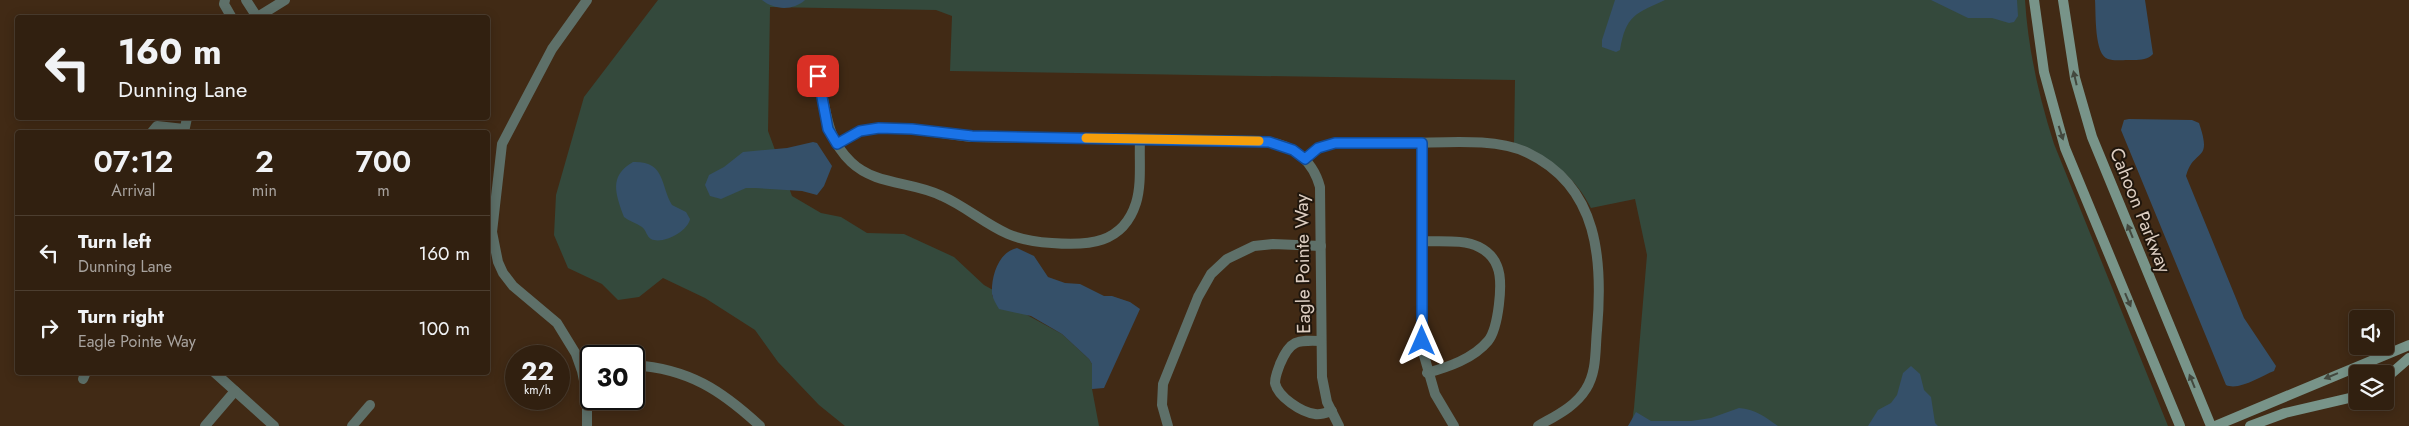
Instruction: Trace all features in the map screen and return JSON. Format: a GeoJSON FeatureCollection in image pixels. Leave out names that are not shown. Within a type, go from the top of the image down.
{"type":"FeatureCollection","features":[{"type":"Feature","properties":{"kind":"street"},"geometry":{"type":"LineString","coordinates":[[225,0],[224,4],[230,15]]}},
{"type":"Feature","properties":{"kind":"street"},"geometry":{"type":"LineString","coordinates":[[246,0],[255,15]]}},
{"type":"Feature","properties":{"kind":"street"},"geometry":{"type":"LineString","coordinates":[[259,15],[285,0]]}},
{"type":"Feature","properties":{"kind":"street"},"geometry":{"type":"LineString","coordinates":[[580,358],[557,323],[513,286],[503,273],[498,262],[492,232],[502,144],[552,48],[587,0]]}},
{"type":"Feature","properties":{"kind":"street"},"geometry":{"type":"LineString","coordinates":[[2034,0],[2044,72],[2065,148],[2180,426]]}},
{"type":"Feature","properties":{"kind":"street","name":"Cahoon Parkway"},"geometry":{"type":"LineString","coordinates":[[2063,0],[2073,70],[2092,137],[2211,426]]}},
{"type":"Feature","properties":{"kind":"street"},"geometry":{"type":"LineString","coordinates":[[812,65],[818,76],[828,129],[851,163],[875,178],[941,195],[1006,234],[1031,241],[1077,246],[1095,243],[1112,236],[1126,223],[1138,195],[1140,139]]}},
{"type":"Feature","properties":{"kind":"street"},"geometry":{"type":"LineString","coordinates":[[154,130],[162,125],[180,130]]}},
{"type":"Feature","properties":{"kind":"street"},"geometry":{"type":"LineString","coordinates":[[837,144],[860,131],[879,128],[912,129],[972,136],[1269,142],[1293,150],[1305,159],[1318,148],[1335,143],[1496,145],[1526,152],[1562,176],[1574,191],[1587,214],[1596,242],[1600,276],[1592,374],[1587,388],[1578,400],[1538,426]]}},
{"type":"Feature","properties":{"kind":"street"},"geometry":{"type":"LineString","coordinates":[[1422,143],[1422,341],[1427,372],[1439,402],[1454,426]]}},
{"type":"Feature","properties":{"kind":"street","name":"Eagle Pointe Way"},"geometry":{"type":"LineString","coordinates":[[1305,159],[1314,172],[1320,187],[1323,384],[1339,426]]}},
{"type":"Feature","properties":{"kind":"street"},"geometry":{"type":"LineString","coordinates":[[1422,241],[1466,243],[1477,246],[1491,257],[1500,277],[1496,325],[1490,339],[1459,362],[1427,372]]}},
{"type":"Feature","properties":{"kind":"street"},"geometry":{"type":"LineString","coordinates":[[1168,426],[1162,406],[1163,384],[1198,297],[1211,274],[1227,259],[1254,246],[1273,244],[1321,246]]}},
{"type":"Feature","properties":{"kind":"street"},"geometry":{"type":"LineString","coordinates":[[1321,341],[1303,340],[1292,344],[1285,352],[1274,383],[1282,397],[1312,414],[1332,411]]}},
{"type":"Feature","properties":{"kind":"street"},"geometry":{"type":"LineString","coordinates":[[2215,426],[2409,345]]}},
{"type":"Feature","properties":{"kind":"street"},"geometry":{"type":"LineString","coordinates":[[2394,371],[2409,358]]}},
{"type":"Feature","properties":{"kind":"street"},"geometry":{"type":"LineString","coordinates":[[645,367],[674,371],[695,378],[716,389],[735,403],[760,426]]}},
{"type":"Feature","properties":{"kind":"street"},"geometry":{"type":"LineString","coordinates":[[217,375],[274,426]]}},
{"type":"Feature","properties":{"kind":"street"},"geometry":{"type":"LineString","coordinates":[[205,426],[235,391]]}},
{"type":"Feature","properties":{"kind":"street"},"geometry":{"type":"LineString","coordinates":[[2250,426],[2278,415],[2349,398]]}},
{"type":"Feature","properties":{"kind":"street"},"geometry":{"type":"LineString","coordinates":[[352,426],[370,405]]}},
{"type":"Feature","properties":{"kind":"street"},"geometry":{"type":"LineString","coordinates":[[586,410],[587,426]]}},
{"type":"Feature","properties":{"kind":"green space"},"geometry":{"type":"Polygon","coordinates":[[[658,0],[2025,0],[2035,73],[2054,144],[2168,426],[1628,426],[1632,422],[1634,408],[1647,255],[1635,199],[1591,208],[1577,186],[1559,168],[1538,154],[1514,143],[1515,80],[950,71],[952,16],[936,10],[770,7],[768,131],[792,196],[821,213],[841,217],[867,233],[904,234],[954,257],[984,285],[993,290],[992,296],[1062,334],[1092,364],[1092,389],[1099,426],[845,426],[819,405],[778,362],[755,330],[705,298],[663,278],[639,297],[618,300],[602,284],[568,268],[554,235],[556,195],[584,97],[658,0]]]}},
{"type":"Feature","properties":{"kind":"water"},"geometry":{"type":"Polygon","coordinates":[[[762,0],[805,0],[795,6],[784,8],[772,6],[762,0]]]}},
{"type":"Feature","properties":{"kind":"water"},"geometry":{"type":"Polygon","coordinates":[[[1615,0],[1665,0],[1639,13],[1629,22],[1622,38],[1620,50],[1616,52],[1602,47],[1602,40],[1615,0]]]}},
{"type":"Feature","properties":{"kind":"water"},"geometry":{"type":"Polygon","coordinates":[[[1931,0],[2017,0],[2018,16],[2014,22],[2009,23],[1992,18],[1968,18],[1931,0]]]}},
{"type":"Feature","properties":{"kind":"water"},"geometry":{"type":"Polygon","coordinates":[[[2095,0],[2145,0],[2153,54],[2148,58],[2138,60],[2112,60],[2103,56],[2098,42],[2095,0]]]}},
{"type":"Feature","properties":{"kind":"water"},"geometry":{"type":"Polygon","coordinates":[[[2124,120],[2192,120],[2199,123],[2203,136],[2203,150],[2189,167],[2186,176],[2244,318],[2276,366],[2274,371],[2243,385],[2226,385],[2121,130],[2124,120]]]}},
{"type":"Feature","properties":{"kind":"water"},"geometry":{"type":"Polygon","coordinates":[[[813,142],[817,143],[832,166],[824,186],[817,195],[802,191],[746,188],[721,199],[710,196],[705,185],[709,175],[724,167],[743,152],[787,148],[813,142]]]}},
{"type":"Feature","properties":{"kind":"water"},"geometry":{"type":"Polygon","coordinates":[[[633,162],[651,165],[657,170],[672,205],[686,212],[690,219],[685,228],[674,236],[662,240],[651,239],[642,227],[624,217],[616,186],[620,173],[633,162]]]}},
{"type":"Feature","properties":{"kind":"water"},"geometry":{"type":"Polygon","coordinates":[[[1017,248],[1034,256],[1048,277],[1065,283],[1080,284],[1104,296],[1112,296],[1130,302],[1140,309],[1104,388],[1092,389],[1092,364],[1062,334],[1031,316],[999,309],[992,294],[994,273],[1005,254],[1017,248]]]}},
{"type":"Feature","properties":{"kind":"water"},"geometry":{"type":"Polygon","coordinates":[[[1911,366],[1920,374],[1924,390],[1931,397],[1935,423],[1938,426],[1868,426],[1878,410],[1891,403],[1897,395],[1903,373],[1911,366]]]}},
{"type":"Feature","properties":{"kind":"water"},"geometry":{"type":"Polygon","coordinates":[[[1739,408],[1755,412],[1778,426],[1628,426],[1636,412],[1651,421],[1691,421],[1711,418],[1739,408]]]}},
{"type":"Feature","properties":{"kind":"slow traffic"},"geometry":{"type":"LineString","coordinates":[[1086,138],[1259,141]]}},
{"type":"Feature","properties":{"kind":"route"},"geometry":{"type":"LineString","coordinates":[[818,76],[828,129],[837,144],[860,131],[879,128],[912,129],[972,136],[1260,141],[1286,146],[1305,159],[1312,152],[1326,144],[1422,143],[1422,341]]}}]}
